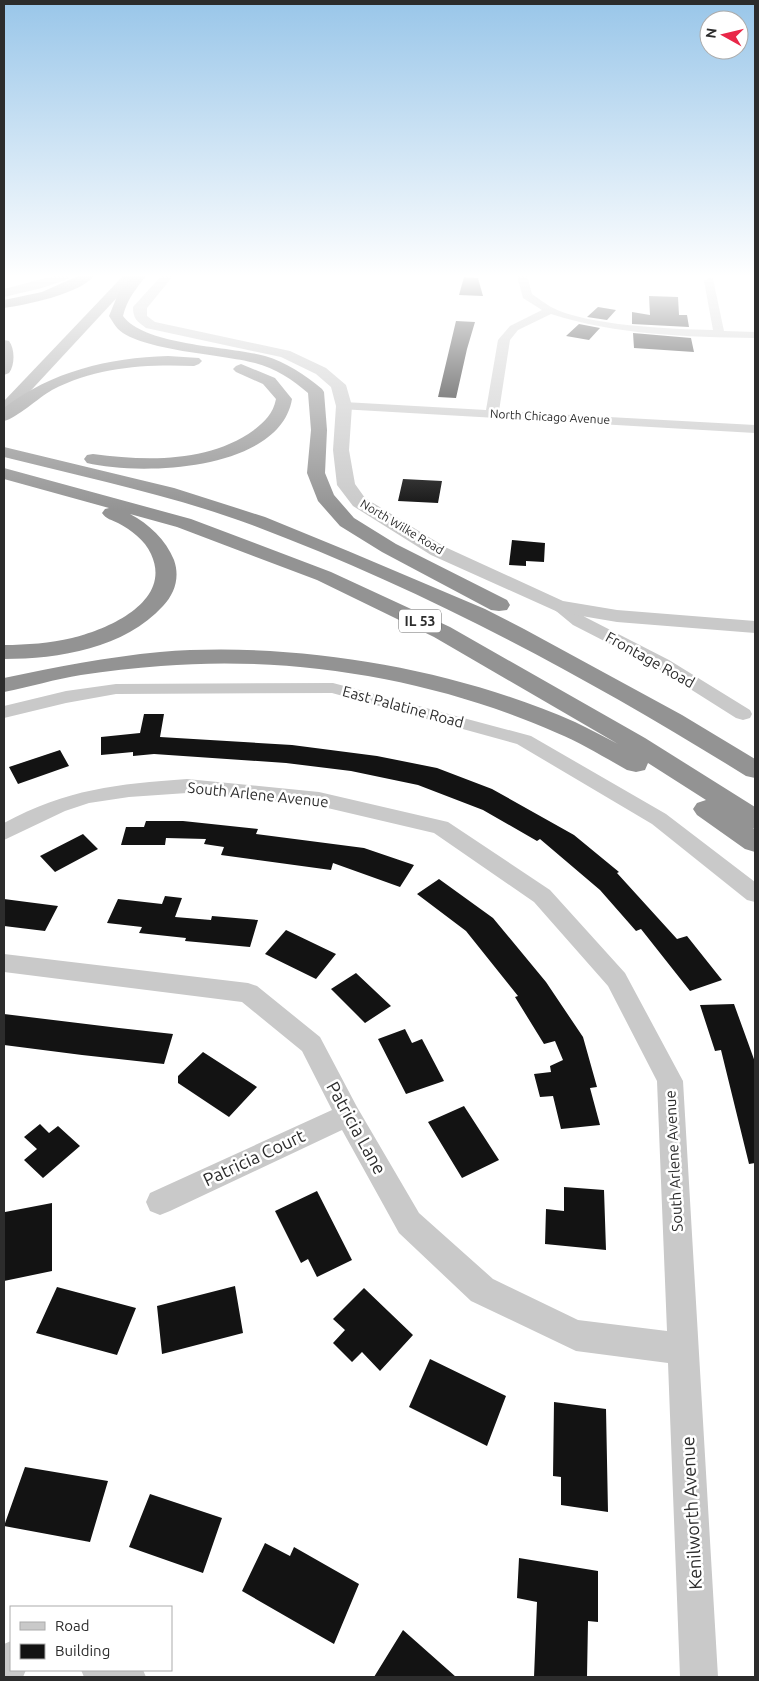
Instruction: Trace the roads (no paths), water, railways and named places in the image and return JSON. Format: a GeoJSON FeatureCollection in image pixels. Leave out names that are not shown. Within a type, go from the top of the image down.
{"type":"FeatureCollection","features":[{"type":"Feature","properties":{"kind":"highway"},"geometry":{"type":"LineString","coordinates":[[4,386],[10,372],[6,354]]}},
{"type":"Feature","properties":{"kind":"highway"},"geometry":{"type":"LineString","coordinates":[[4,410],[56,354]]}},
{"type":"Feature","properties":{"kind":"highway"},"geometry":{"type":"LineString","coordinates":[[234,354],[259,359],[281,367],[300,378],[316,392],[319,430],[316,473],[324,497],[347,522],[388,548],[517,615],[606,667],[673,720]]}},
{"type":"Feature","properties":{"kind":"highway"},"geometry":{"type":"LineString","coordinates":[[4,416],[18,403],[61,379],[106,365],[144,360],[197,361],[230,366],[250,372],[269,381],[284,399],[283,412],[244,445],[201,458],[169,462],[128,463],[7,449]]}},
{"type":"Feature","properties":{"kind":"highway","name":"IL 53"},"geometry":{"type":"LineString","coordinates":[[7,449],[167,492],[258,521],[295,536],[476,614],[673,720],[755,770]]}},
{"type":"Feature","properties":{"kind":"highway","name":"IL 53"},"geometry":{"type":"LineString","coordinates":[[4,474],[158,514],[217,534],[324,576],[434,628],[636,744],[755,819]]}},
{"type":"Feature","properties":{"kind":"highway"},"geometry":{"type":"LineString","coordinates":[[4,652],[62,647],[88,641],[108,633],[143,613],[157,601],[166,586],[168,574],[165,559],[142,529],[126,519],[56,487]]}},
{"type":"Feature","properties":{"kind":"highway"},"geometry":{"type":"LineString","coordinates":[[4,685],[92,666],[140,660],[191,658],[272,658],[346,665],[407,676],[481,695],[553,723],[592,741],[628,759],[755,842]]}},
{"type":"Feature","properties":{"kind":"street","name":"North Wilke Road"},"geometry":{"type":"LineString","coordinates":[[284,354],[302,360],[321,371],[338,385],[344,406],[341,450],[346,485],[359,502],[438,551],[558,606],[617,616],[755,627]]}},
{"type":"Feature","properties":{"kind":"street"},"geometry":{"type":"LineString","coordinates":[[492,414],[502,354]]}},
{"type":"Feature","properties":{"kind":"street","name":"North Chicago Avenue"},"geometry":{"type":"LineString","coordinates":[[344,406],[755,429]]}},
{"type":"Feature","properties":{"kind":"street","name":"Frontage Road"},"geometry":{"type":"LineString","coordinates":[[558,606],[579,621],[663,664],[743,714]]}},
{"type":"Feature","properties":{"kind":"street","name":"East Palatine Road"},"geometry":{"type":"LineString","coordinates":[[4,712],[66,697],[116,689],[333,688],[524,740],[659,818],[755,894]]}},
{"type":"Feature","properties":{"kind":"street","name":"South Arlene Avenue"},"geometry":{"type":"LineString","coordinates":[[4,833],[12,827],[58,806],[87,797],[129,790],[187,786],[319,799],[441,827],[542,896],[617,980],[670,1081],[684,1349]]}},
{"type":"Feature","properties":{"kind":"street","name":"Patricia Lane"},"geometry":{"type":"LineString","coordinates":[[4,963],[248,993],[310,1044],[409,1223],[482,1290],[576,1335],[684,1349]]}},
{"type":"Feature","properties":{"kind":"street","name":"Patricia Court"},"geometry":{"type":"LineString","coordinates":[[160,1202],[348,1115]]}},
{"type":"Feature","properties":{"kind":"street","name":"Kenilworth Avenue"},"geometry":{"type":"LineString","coordinates":[[684,1349],[699,1677]]}},
{"type":"Feature","properties":{"kind":"street"},"geometry":{"type":"LineString","coordinates":[[4,1677],[10,1662]]}}]}
